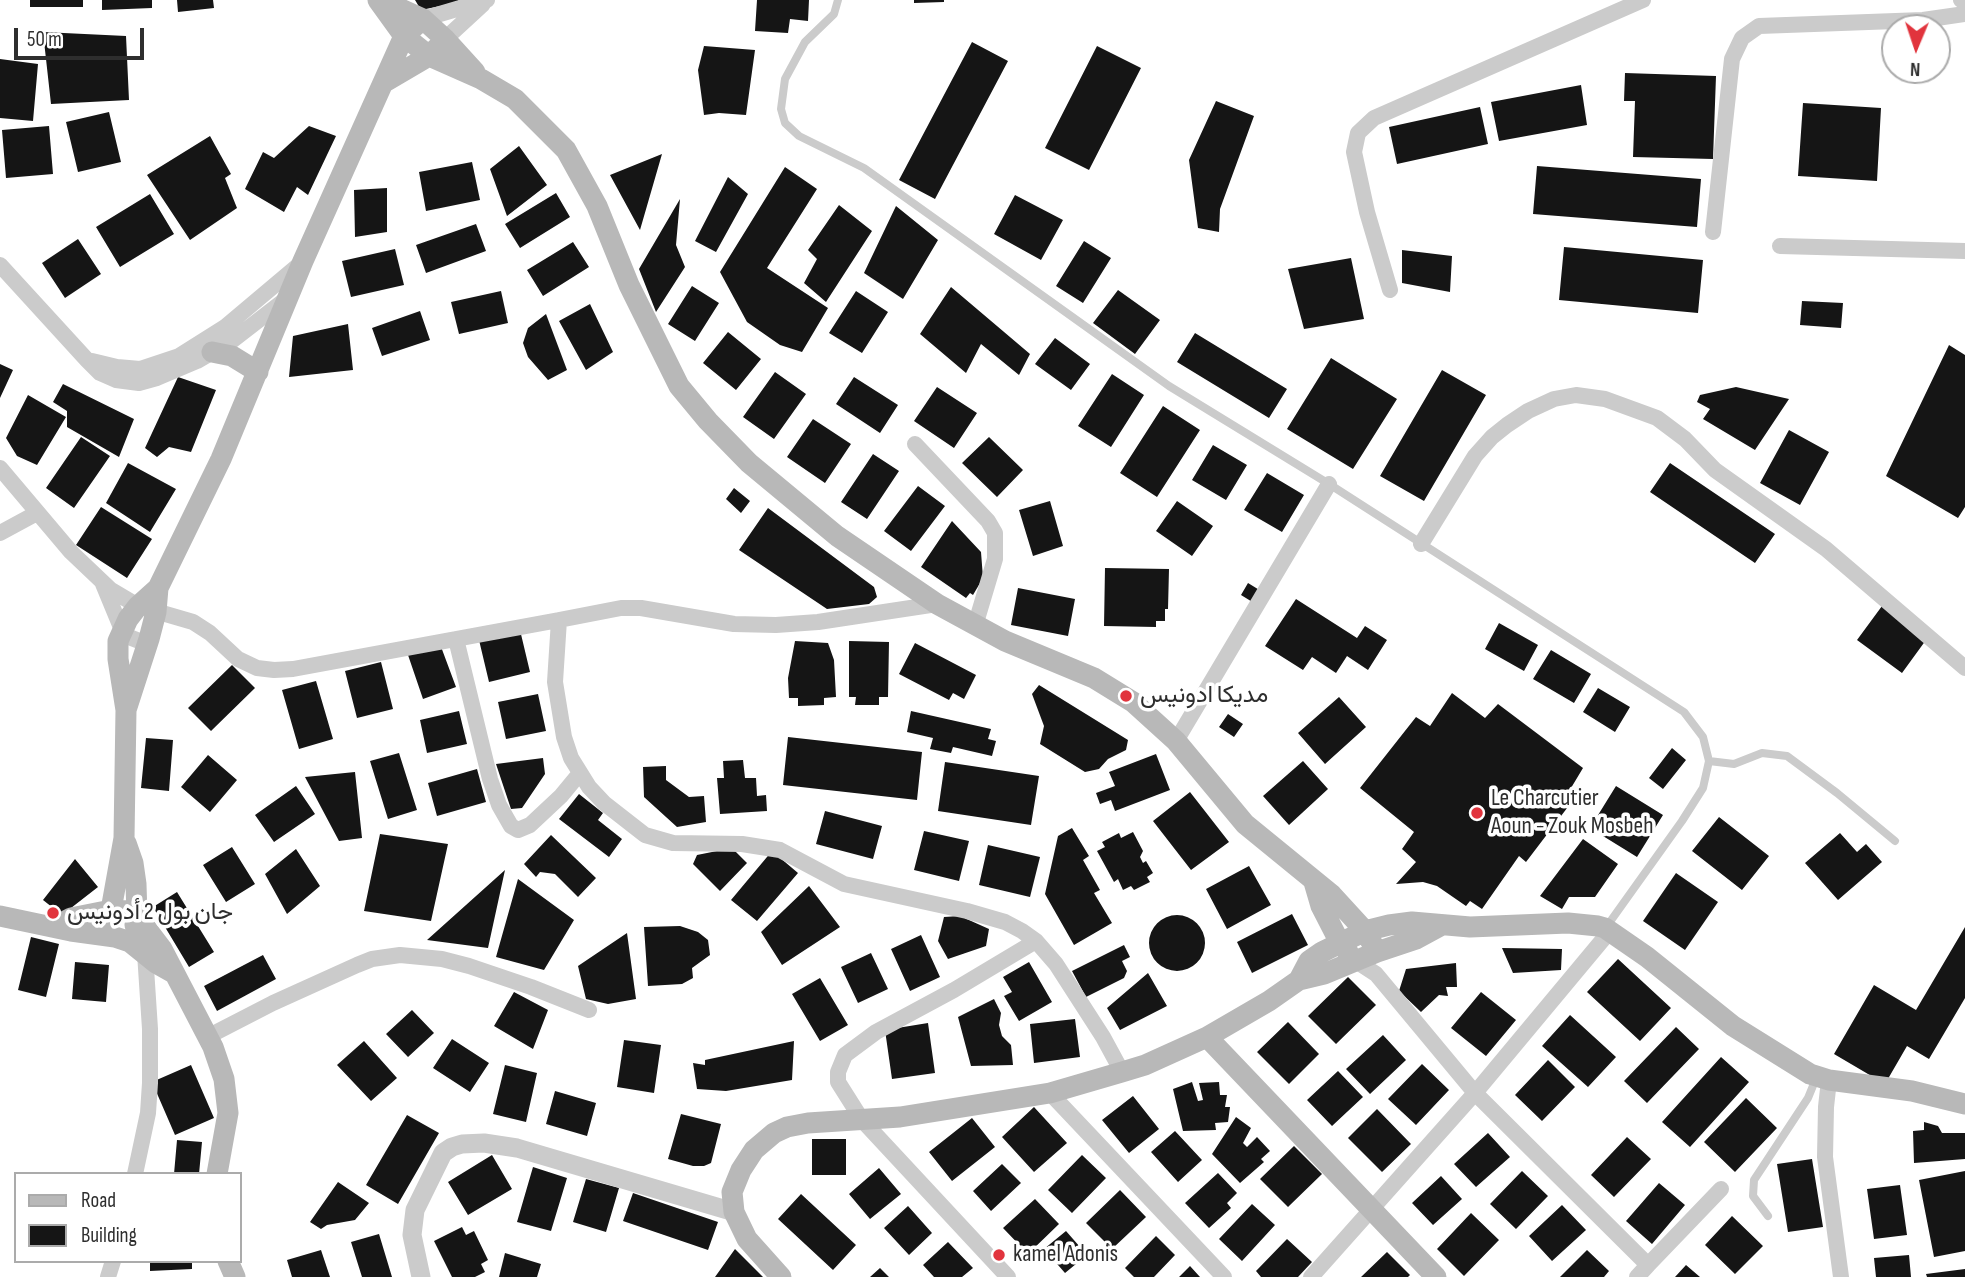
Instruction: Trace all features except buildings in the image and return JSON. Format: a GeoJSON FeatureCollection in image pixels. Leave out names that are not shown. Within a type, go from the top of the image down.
{"type":"FeatureCollection","features":[{"type":"Feature","properties":{"kind":"main road"},"geometry":{"type":"LineString","coordinates":[[379,0],[423,19],[445,38],[481,79]]}},
{"type":"Feature","properties":{"kind":"main road"},"geometry":{"type":"LineString","coordinates":[[379,0],[404,36],[429,56],[481,79],[515,99],[566,150],[597,206],[652,335],[679,386],[749,463],[804,510],[873,562],[937,604],[1005,641],[1113,688],[1141,709],[1176,741],[1245,824],[1332,895],[1365,931],[1377,952]]}},
{"type":"Feature","properties":{"kind":"main road"},"geometry":{"type":"LineString","coordinates":[[103,934],[111,910],[124,838],[126,710],[118,641],[122,630],[147,609],[201,503],[258,372],[286,299],[404,36],[423,19]]}},
{"type":"Feature","properties":{"kind":"main road"},"geometry":{"type":"LineString","coordinates":[[383,83],[429,56],[445,38]]}},
{"type":"Feature","properties":{"kind":"main road"},"geometry":{"type":"LineString","coordinates":[[212,352],[232,356],[258,372]]}},
{"type":"Feature","properties":{"kind":"main road"},"geometry":{"type":"LineString","coordinates":[[126,710],[148,644],[147,609]]}},
{"type":"Feature","properties":{"kind":"main road"},"geometry":{"type":"LineString","coordinates":[[124,838],[133,863],[137,948]]}},
{"type":"Feature","properties":{"kind":"main road"},"geometry":{"type":"LineString","coordinates":[[1314,882],[1321,905],[1340,943],[1356,961]]}},
{"type":"Feature","properties":{"kind":"main road"},"geometry":{"type":"LineString","coordinates":[[54,926],[71,918],[111,910],[130,911],[137,916],[162,949],[219,1060],[228,1096],[228,1113],[217,1172]]}},
{"type":"Feature","properties":{"kind":"main road"},"geometry":{"type":"LineString","coordinates":[[0,916],[71,931],[103,934],[137,948],[172,972]]}},
{"type":"Feature","properties":{"kind":"main road"},"geometry":{"type":"LineString","coordinates":[[1299,980],[1309,961],[1365,931],[1412,922],[1440,926],[1511,927],[1583,923],[1608,930],[1647,957],[1733,1026],[1795,1066],[1823,1078],[1912,1091],[1965,1104]]}},
{"type":"Feature","properties":{"kind":"main road"},"geometry":{"type":"LineString","coordinates":[[782,1277],[747,1239],[734,1212],[732,1192],[741,1170],[754,1150],[774,1133],[808,1123],[957,1109],[1050,1093],[1145,1065],[1207,1037],[1299,980],[1324,974],[1416,939],[1440,926]]}},
{"type":"Feature","properties":{"kind":"main road"},"geometry":{"type":"LineString","coordinates":[[1207,1037],[1436,1277]]}},
{"type":"Feature","properties":{"kind":"street"},"geometry":{"type":"LineString","coordinates":[[423,19],[487,0]]}},
{"type":"Feature","properties":{"kind":"street"},"geometry":{"type":"LineString","coordinates":[[445,38],[487,0]]}},
{"type":"Feature","properties":{"kind":"street"},"geometry":{"type":"LineString","coordinates":[[1390,290],[1367,212],[1354,152],[1358,133],[1374,118],[1643,0]]}},
{"type":"Feature","properties":{"kind":"street"},"geometry":{"type":"LineString","coordinates":[[1713,232],[1732,59],[1742,38],[1759,26],[1923,20],[1965,14]]}},
{"type":"Feature","properties":{"kind":"street"},"geometry":{"type":"LineString","coordinates":[[1780,246],[1965,251]]}},
{"type":"Feature","properties":{"kind":"street"},"geometry":{"type":"LineString","coordinates":[[87,360],[140,369],[179,356],[226,327],[303,261]]}},
{"type":"Feature","properties":{"kind":"street"},"geometry":{"type":"LineString","coordinates":[[0,265],[100,373],[116,380],[139,383],[158,378],[233,340],[286,299]]}},
{"type":"Feature","properties":{"kind":"street"},"geometry":{"type":"LineString","coordinates":[[1421,544],[1475,456],[1507,425],[1554,399],[1576,395],[1605,399],[1657,418],[1685,439],[1715,470],[1826,549],[1965,668]]}},
{"type":"Feature","properties":{"kind":"street"},"geometry":{"type":"LineString","coordinates":[[915,444],[988,521],[995,533],[995,559],[975,626]]}},
{"type":"Feature","properties":{"kind":"street"},"geometry":{"type":"LineString","coordinates":[[0,468],[71,552],[124,599],[147,609],[194,622],[237,659],[257,668],[293,668],[601,611],[641,608],[734,624],[776,625],[818,622],[937,604]]}},
{"type":"Feature","properties":{"kind":"street"},"geometry":{"type":"LineString","coordinates":[[1176,741],[1329,484]]}},
{"type":"Feature","properties":{"kind":"street"},"geometry":{"type":"LineString","coordinates":[[0,533],[37,513]]}},
{"type":"Feature","properties":{"kind":"street"},"geometry":{"type":"LineString","coordinates":[[100,579],[122,630],[129,637],[148,644]]}},
{"type":"Feature","properties":{"kind":"street"},"geometry":{"type":"LineString","coordinates":[[559,620],[555,682],[559,712],[571,758],[604,803],[645,835],[673,843],[742,844],[780,850],[844,884],[1005,922],[1036,941],[1056,964],[1122,1072]]}},
{"type":"Feature","properties":{"kind":"street"},"geometry":{"type":"LineString","coordinates":[[456,639],[489,779],[511,826],[518,830],[530,825],[561,796],[580,773]]}},
{"type":"Feature","properties":{"kind":"street"},"geometry":{"type":"LineString","coordinates":[[1311,1277],[1475,1093],[1608,930]]}},
{"type":"Feature","properties":{"kind":"street"},"geometry":{"type":"LineString","coordinates":[[1009,1277],[862,1120],[838,1082],[838,1072],[845,1055],[876,1032],[1036,941]]}},
{"type":"Feature","properties":{"kind":"street"},"geometry":{"type":"LineString","coordinates":[[135,1172],[148,1113],[150,1083],[149,1028],[137,948]]}},
{"type":"Feature","properties":{"kind":"street"},"geometry":{"type":"LineString","coordinates":[[1376,974],[1377,952]]}},
{"type":"Feature","properties":{"kind":"street"},"geometry":{"type":"LineString","coordinates":[[207,1037],[357,965],[372,959],[400,955],[442,959],[469,966],[589,1010]]}},
{"type":"Feature","properties":{"kind":"street"},"geometry":{"type":"LineString","coordinates":[[1356,961],[1376,974],[1475,1093],[1648,1265]]}},
{"type":"Feature","properties":{"kind":"street"},"geometry":{"type":"LineString","coordinates":[[1823,1078],[1825,1157],[1841,1277]]}},
{"type":"Feature","properties":{"kind":"street"},"geometry":{"type":"LineString","coordinates":[[1050,1093],[1224,1277]]}},
{"type":"Feature","properties":{"kind":"street"},"geometry":{"type":"LineString","coordinates":[[421,1277],[412,1235],[415,1210],[443,1153],[461,1144],[484,1143],[517,1148],[734,1212]]}},
{"type":"Feature","properties":{"kind":"street"},"geometry":{"type":"LineString","coordinates":[[1637,1277],[1721,1189]]}},
{"type":"Feature","properties":{"kind":"lane"},"geometry":{"type":"LineString","coordinates":[[838,0],[834,13],[805,42],[785,79],[781,109],[785,122],[799,136],[864,168],[1169,386],[1329,484],[1684,712],[1703,737],[1709,761],[1703,788],[1608,930]]}},
{"type":"Feature","properties":{"kind":"lane"},"geometry":{"type":"LineString","coordinates":[[1709,761],[1734,764],[1762,753],[1787,756],[1895,841]]}},
{"type":"Feature","properties":{"kind":"lane"},"geometry":{"type":"LineString","coordinates":[[1768,1216],[1753,1195],[1755,1180],[1823,1078]]}},
{"type":"Feature","properties":{"kind":"place","name":"مديكا ادونيس"},"geometry":{"type":"Point","coordinates":[1126,696]}},
{"type":"Feature","properties":{"kind":"place","name":"Le Charcutier Aoun - Zouk Mosbeh"},"geometry":{"type":"Point","coordinates":[1477,813]}},
{"type":"Feature","properties":{"kind":"place","name":"جان بول 2 أدونيس"},"geometry":{"type":"Point","coordinates":[53,913]}},
{"type":"Feature","properties":{"kind":"place","name":"kamel Adonis"},"geometry":{"type":"Point","coordinates":[999,1255]}}]}
